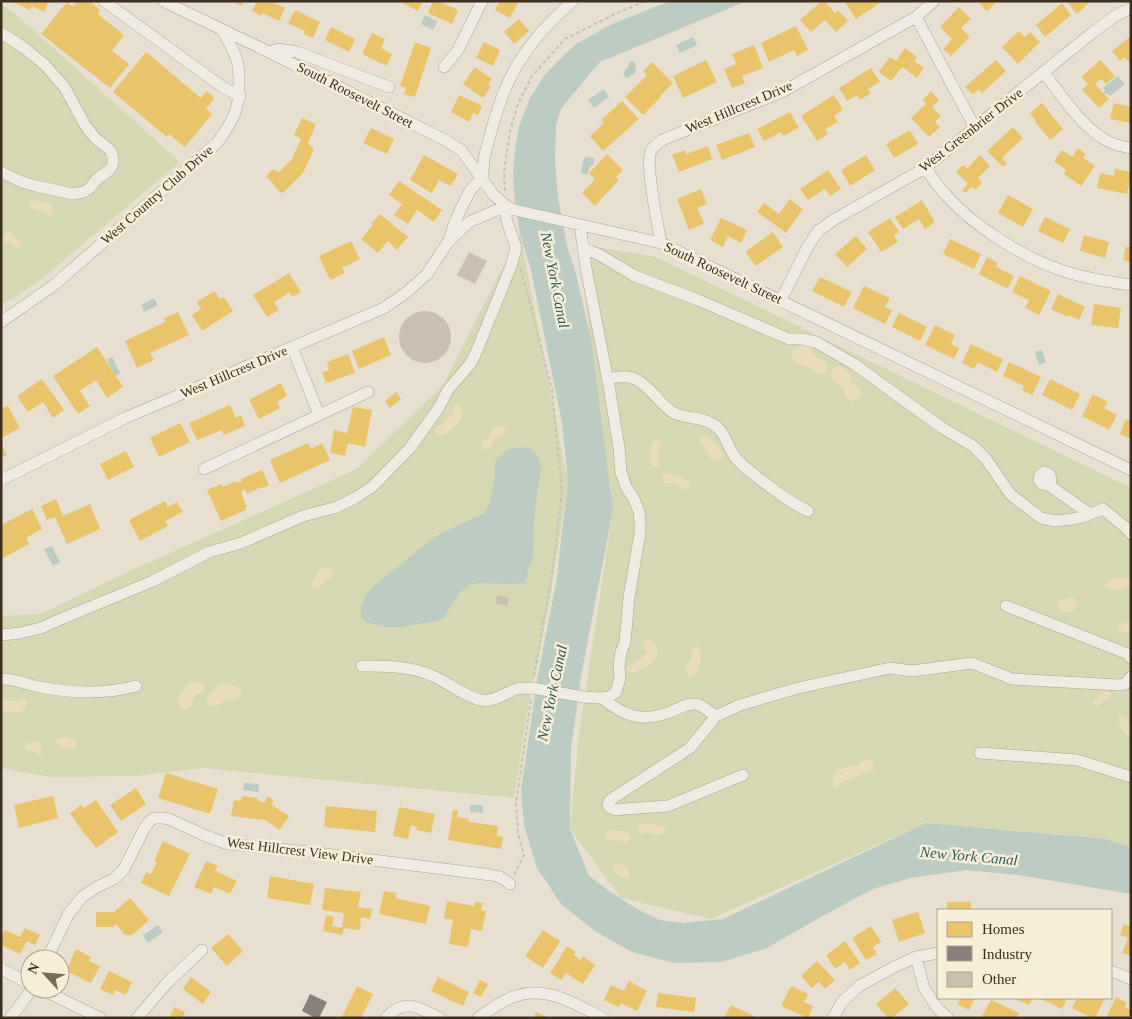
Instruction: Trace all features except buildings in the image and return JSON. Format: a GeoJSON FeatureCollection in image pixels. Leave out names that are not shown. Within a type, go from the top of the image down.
{"type":"FeatureCollection","features":[{"type":"Feature","properties":{"kind":"street"},"geometry":{"type":"LineString","coordinates":[[104,1],[224,88],[240,96]]}},
{"type":"Feature","properties":{"kind":"street","name":"South Roosevelt Street"},"geometry":{"type":"LineString","coordinates":[[164,1],[445,140],[461,150],[493,194],[510,208],[661,242],[1131,470]]}},
{"type":"Feature","properties":{"kind":"street"},"geometry":{"type":"LineString","coordinates":[[444,67],[458,50],[482,1]]}},
{"type":"Feature","properties":{"kind":"street"},"geometry":{"type":"LineString","coordinates":[[482,178],[484,156],[508,84],[521,60],[538,37],[561,11],[573,1]]}},
{"type":"Feature","properties":{"kind":"street","name":"West Hillcrest Drive"},"geometry":{"type":"LineString","coordinates":[[661,242],[649,166],[651,151],[656,145],[662,140],[782,92],[916,17],[934,1]]}},
{"type":"Feature","properties":{"kind":"street","name":"West Greenbrier Drive"},"geometry":{"type":"LineString","coordinates":[[781,300],[818,231],[835,218],[925,168],[1092,33],[1115,16],[1131,8]]}},
{"type":"Feature","properties":{"kind":"street"},"geometry":{"type":"LineString","coordinates":[[916,17],[975,128]]}},
{"type":"Feature","properties":{"kind":"street","name":"West Country Club Drive"},"geometry":{"type":"LineString","coordinates":[[1,322],[54,285],[217,143],[228,129],[235,115],[240,96],[239,76],[237,59],[222,30]]}},
{"type":"Feature","properties":{"kind":"street"},"geometry":{"type":"LineString","coordinates":[[1,33],[23,46],[45,65],[66,88],[95,138],[110,150],[113,163],[111,168],[96,180],[90,188],[84,192],[73,194],[22,182],[1,172]]}},
{"type":"Feature","properties":{"kind":"street"},"geometry":{"type":"LineString","coordinates":[[269,52],[278,49],[297,52],[389,87]]}},
{"type":"Feature","properties":{"kind":"street"},"geometry":{"type":"LineString","coordinates":[[1043,72],[1086,125],[1102,138],[1117,145],[1131,148]]}},
{"type":"Feature","properties":{"kind":"street"},"geometry":{"type":"LineString","coordinates":[[925,168],[946,195],[962,211],[993,235],[1028,256],[1066,272],[1098,280],[1131,285]]}},
{"type":"Feature","properties":{"kind":"street","name":"West Hillcrest Drive"},"geometry":{"type":"LineString","coordinates":[[448,242],[455,219],[471,189],[482,178]]}},
{"type":"Feature","properties":{"kind":"street"},"geometry":{"type":"LineString","coordinates":[[1,635],[41,628],[153,581],[209,552],[240,543],[304,516],[337,507],[372,487],[410,448],[438,409],[448,390],[470,364],[475,355],[511,266],[516,248],[506,218],[510,208]]}},
{"type":"Feature","properties":{"kind":"street","name":"West Hillcrest Drive"},"geometry":{"type":"LineString","coordinates":[[1,480],[125,418],[384,308],[407,292],[426,274],[448,242],[469,222],[510,208]]}},
{"type":"Feature","properties":{"kind":"street"},"geometry":{"type":"LineString","coordinates":[[362,666],[394,667],[422,672],[435,676],[473,698],[485,701],[518,689],[532,687],[584,697],[609,697],[616,692],[620,678],[618,666],[625,642],[629,597],[640,534],[640,520],[639,512],[626,488],[621,472],[607,379],[583,248],[576,224]]}},
{"type":"Feature","properties":{"kind":"street"},"geometry":{"type":"LineString","coordinates":[[583,248],[598,254],[635,276],[698,300],[789,339],[816,342],[846,359],[941,428],[973,446],[986,459],[1010,494],[1041,518],[1056,521],[1082,517],[1103,509],[1131,534]]}},
{"type":"Feature","properties":{"kind":"street"},"geometry":{"type":"LineString","coordinates":[[292,347],[319,415]]}},
{"type":"Feature","properties":{"kind":"street"},"geometry":{"type":"LineString","coordinates":[[607,379],[626,376],[637,380],[646,386],[674,413],[684,417],[707,421],[720,430],[735,457],[750,471],[785,499],[808,511]]}},
{"type":"Feature","properties":{"kind":"street"},"geometry":{"type":"LineString","coordinates":[[204,469],[368,392]]}},
{"type":"Feature","properties":{"kind":"street"},"geometry":{"type":"LineString","coordinates":[[1050,486],[1090,514]]}},
{"type":"Feature","properties":{"kind":"street"},"geometry":{"type":"LineString","coordinates":[[1006,606],[1128,654],[1131,658]]}},
{"type":"Feature","properties":{"kind":"street"},"geometry":{"type":"LineString","coordinates":[[743,775],[668,806],[618,811],[610,808],[608,805],[610,800],[690,748],[716,716],[740,705],[798,688],[890,668],[912,671],[972,662],[1012,679],[1125,684],[1131,677]]}},
{"type":"Feature","properties":{"kind":"street"},"geometry":{"type":"LineString","coordinates":[[1,679],[17,680],[34,686],[66,691],[106,692],[136,686]]}},
{"type":"Feature","properties":{"kind":"street"},"geometry":{"type":"LineString","coordinates":[[602,698],[612,706],[636,717],[654,718],[672,712],[685,704],[698,704],[716,716]]}},
{"type":"Feature","properties":{"kind":"street"},"geometry":{"type":"LineString","coordinates":[[980,753],[1077,760],[1131,776]]}},
{"type":"Feature","properties":{"kind":"street","name":"West Hillcrest View Drive"},"geometry":{"type":"LineString","coordinates":[[52,949],[68,915],[82,897],[114,879],[124,869],[144,829],[154,818],[169,819],[228,844],[318,853],[491,875],[500,877],[510,884]]}},
{"type":"Feature","properties":{"kind":"street"},"geometry":{"type":"LineString","coordinates":[[137,1018],[167,984],[202,950]]}},
{"type":"Feature","properties":{"kind":"street"},"geometry":{"type":"LineString","coordinates":[[833,1018],[842,1002],[859,986],[916,957],[937,952]]}},
{"type":"Feature","properties":{"kind":"street"},"geometry":{"type":"LineString","coordinates":[[916,957],[924,988],[938,1009],[948,1018]]}},
{"type":"Feature","properties":{"kind":"street"},"geometry":{"type":"LineString","coordinates":[[1,970],[20,979]]}},
{"type":"Feature","properties":{"kind":"street"},"geometry":{"type":"LineString","coordinates":[[1112,971],[1131,979]]}},
{"type":"Feature","properties":{"kind":"street"},"geometry":{"type":"LineString","coordinates":[[478,1018],[508,999],[532,992],[560,996],[603,1018]]}},
{"type":"Feature","properties":{"kind":"street"},"geometry":{"type":"LineString","coordinates":[[10,1018],[25,999]]}},
{"type":"Feature","properties":{"kind":"street"},"geometry":{"type":"LineString","coordinates":[[61,999],[100,1018]]}},
{"type":"Feature","properties":{"kind":"street"},"geometry":{"type":"LineString","coordinates":[[386,1018],[392,1011],[401,1006],[410,1005],[440,1018]]}},
{"type":"Feature","properties":{"kind":"path"},"geometry":{"type":"LineString","coordinates":[[510,208],[504,172],[510,131],[518,104],[532,76],[566,39],[646,1]]}},
{"type":"Feature","properties":{"kind":"path"},"geometry":{"type":"LineString","coordinates":[[510,884],[524,855],[518,833],[516,803],[532,687],[552,574],[562,492],[552,390],[521,266]]}},
{"type":"Feature","properties":{"kind":"green space"},"geometry":{"type":"Polygon","coordinates":[[[1,5],[11,10],[180,162],[39,281],[1,306],[1,5]]]}},
{"type":"Feature","properties":{"kind":"green space"},"geometry":{"type":"Polygon","coordinates":[[[520,234],[568,482],[551,594],[527,713],[514,798],[202,768],[135,776],[51,777],[1,768],[1,616],[41,614],[130,571],[357,469],[443,385],[520,234]]]}},
{"type":"Feature","properties":{"kind":"green space"},"geometry":{"type":"Polygon","coordinates":[[[578,244],[656,257],[1131,488],[1131,848],[1107,839],[926,823],[711,919],[621,898],[570,829],[579,734],[613,510],[578,244]]]}},
{"type":"Feature","properties":{"kind":"sand"},"geometry":{"type":"Polygon","coordinates":[[[34,200],[41,203],[48,202],[52,205],[51,215],[48,216],[42,211],[29,206],[29,202],[34,200]]]}},
{"type":"Feature","properties":{"kind":"sand"},"geometry":{"type":"Polygon","coordinates":[[[9,231],[22,244],[20,249],[4,241],[3,237],[9,231]]]}},
{"type":"Feature","properties":{"kind":"sand"},"geometry":{"type":"Polygon","coordinates":[[[800,345],[808,347],[817,358],[824,360],[828,365],[824,374],[818,374],[793,360],[792,354],[800,345]]]}},
{"type":"Feature","properties":{"kind":"sand"},"geometry":{"type":"Polygon","coordinates":[[[838,366],[846,369],[852,383],[861,390],[861,396],[856,400],[851,401],[847,399],[843,388],[830,378],[833,369],[838,366]]]}},
{"type":"Feature","properties":{"kind":"sand"},"geometry":{"type":"Polygon","coordinates":[[[456,405],[459,405],[463,410],[461,419],[446,434],[437,434],[435,429],[444,424],[445,419],[453,414],[453,409],[456,405]]]}},
{"type":"Feature","properties":{"kind":"sand"},"geometry":{"type":"Polygon","coordinates":[[[495,427],[504,427],[503,436],[497,436],[490,449],[483,449],[481,443],[495,427]]]}},
{"type":"Feature","properties":{"kind":"sand"},"geometry":{"type":"Polygon","coordinates":[[[704,435],[718,446],[723,456],[715,460],[711,459],[699,440],[704,435]]]}},
{"type":"Feature","properties":{"kind":"sand"},"geometry":{"type":"Polygon","coordinates":[[[657,438],[661,444],[659,464],[658,467],[653,467],[650,460],[650,452],[652,444],[657,438]]]}},
{"type":"Feature","properties":{"kind":"sand"},"geometry":{"type":"Polygon","coordinates":[[[666,473],[683,478],[691,483],[690,488],[685,490],[676,484],[664,483],[662,477],[666,473]]]}},
{"type":"Feature","properties":{"kind":"sand"},"geometry":{"type":"Polygon","coordinates":[[[322,567],[334,571],[332,577],[325,581],[318,590],[312,587],[312,582],[322,567]]]}},
{"type":"Feature","properties":{"kind":"sand"},"geometry":{"type":"Polygon","coordinates":[[[1116,577],[1122,579],[1130,578],[1131,585],[1122,590],[1105,588],[1105,584],[1116,577]]]}},
{"type":"Feature","properties":{"kind":"sand"},"geometry":{"type":"Polygon","coordinates":[[[1074,598],[1077,602],[1073,612],[1064,612],[1057,607],[1059,601],[1074,598]]]}},
{"type":"Feature","properties":{"kind":"sand"},"geometry":{"type":"Polygon","coordinates":[[[1126,622],[1131,623],[1131,632],[1125,633],[1117,629],[1118,625],[1126,622]]]}},
{"type":"Feature","properties":{"kind":"sand"},"geometry":{"type":"Polygon","coordinates":[[[649,639],[656,645],[658,651],[654,661],[645,669],[632,673],[628,671],[627,667],[646,654],[643,642],[649,639]]]}},
{"type":"Feature","properties":{"kind":"sand"},"geometry":{"type":"Polygon","coordinates":[[[695,646],[700,650],[700,665],[695,675],[688,676],[685,670],[695,646]]]}},
{"type":"Feature","properties":{"kind":"sand"},"geometry":{"type":"Polygon","coordinates":[[[202,682],[205,688],[194,697],[188,709],[182,709],[178,698],[187,684],[202,682]]]}},
{"type":"Feature","properties":{"kind":"sand"},"geometry":{"type":"Polygon","coordinates":[[[222,683],[238,687],[242,692],[241,696],[236,700],[227,699],[217,706],[211,706],[206,698],[222,683]]]}},
{"type":"Feature","properties":{"kind":"sand"},"geometry":{"type":"Polygon","coordinates":[[[1106,690],[1111,693],[1111,697],[1095,706],[1094,700],[1106,690]]]}},
{"type":"Feature","properties":{"kind":"sand"},"geometry":{"type":"Polygon","coordinates":[[[1,699],[13,701],[25,699],[27,702],[22,712],[1,713],[1,699]]]}},
{"type":"Feature","properties":{"kind":"sand"},"geometry":{"type":"Polygon","coordinates":[[[1120,715],[1124,716],[1128,721],[1131,738],[1121,726],[1118,718],[1120,715]]]}},
{"type":"Feature","properties":{"kind":"sand"},"geometry":{"type":"Polygon","coordinates":[[[71,738],[75,742],[77,745],[75,748],[62,748],[55,742],[57,739],[71,738]]]}},
{"type":"Feature","properties":{"kind":"sand"},"geometry":{"type":"Polygon","coordinates":[[[39,742],[42,752],[39,755],[25,748],[26,743],[39,742]]]}},
{"type":"Feature","properties":{"kind":"sand"},"geometry":{"type":"Polygon","coordinates":[[[866,759],[872,761],[874,765],[873,770],[861,773],[854,779],[844,780],[837,788],[833,787],[832,784],[836,771],[849,765],[857,766],[866,759]]]}},
{"type":"Feature","properties":{"kind":"sand"},"geometry":{"type":"Polygon","coordinates":[[[652,823],[665,828],[665,831],[659,835],[638,832],[639,825],[652,823]]]}},
{"type":"Feature","properties":{"kind":"sand"},"geometry":{"type":"Polygon","coordinates":[[[607,831],[625,831],[630,836],[630,839],[625,842],[617,840],[608,841],[605,835],[607,831]]]}},
{"type":"Feature","properties":{"kind":"sand"},"geometry":{"type":"Polygon","coordinates":[[[617,863],[629,871],[628,878],[622,878],[615,872],[613,866],[617,863]]]}},
{"type":"Feature","properties":{"kind":"water","name":"New York Canal"},"geometry":{"type":"Polygon","coordinates":[[[670,1],[747,1],[600,62],[564,105],[556,125],[555,161],[558,198],[567,246],[576,274],[591,339],[613,510],[581,676],[571,750],[570,829],[589,876],[637,909],[660,920],[685,923],[723,919],[926,823],[1107,839],[1131,848],[1131,894],[1018,875],[967,870],[910,878],[873,889],[767,948],[722,962],[674,963],[632,952],[595,931],[561,904],[537,868],[524,825],[521,790],[538,675],[556,583],[568,482],[562,423],[531,270],[520,234],[513,171],[516,143],[519,126],[530,98],[544,76],[576,44],[612,24],[670,1]]]}},
{"type":"Feature","properties":{"kind":"water"},"geometry":{"type":"Polygon","coordinates":[[[425,15],[437,21],[433,30],[421,24],[425,15]]]}},
{"type":"Feature","properties":{"kind":"water"},"geometry":{"type":"Polygon","coordinates":[[[693,37],[697,45],[680,53],[676,45],[693,37]]]}},
{"type":"Feature","properties":{"kind":"water"},"geometry":{"type":"Polygon","coordinates":[[[633,61],[636,66],[635,74],[629,78],[625,77],[623,73],[628,67],[629,62],[633,61]]]}},
{"type":"Feature","properties":{"kind":"water"},"geometry":{"type":"Polygon","coordinates":[[[1118,76],[1125,84],[1110,96],[1106,94],[1103,88],[1118,76]]]}},
{"type":"Feature","properties":{"kind":"water"},"geometry":{"type":"Polygon","coordinates":[[[604,89],[609,97],[594,108],[588,100],[604,89]]]}},
{"type":"Feature","properties":{"kind":"water"},"geometry":{"type":"Polygon","coordinates":[[[586,156],[594,158],[594,164],[590,167],[587,175],[581,173],[586,156]]]}},
{"type":"Feature","properties":{"kind":"water"},"geometry":{"type":"Polygon","coordinates":[[[154,298],[158,305],[144,312],[141,305],[154,298]]]}},
{"type":"Feature","properties":{"kind":"water"},"geometry":{"type":"Polygon","coordinates":[[[1042,350],[1046,362],[1039,365],[1035,352],[1042,350]]]}},
{"type":"Feature","properties":{"kind":"water"},"geometry":{"type":"Polygon","coordinates":[[[112,357],[120,373],[115,376],[107,360],[112,357]]]}},
{"type":"Feature","properties":{"kind":"water"},"geometry":{"type":"Polygon","coordinates":[[[519,447],[529,448],[538,456],[541,466],[534,520],[533,557],[526,583],[479,583],[469,585],[460,593],[445,617],[437,621],[399,627],[384,627],[366,622],[361,616],[361,607],[367,593],[436,536],[485,513],[493,489],[496,460],[507,450],[519,447]]]}},
{"type":"Feature","properties":{"kind":"water"},"geometry":{"type":"Polygon","coordinates":[[[52,546],[60,562],[53,566],[44,549],[52,546]]]}},
{"type":"Feature","properties":{"kind":"water"},"geometry":{"type":"Polygon","coordinates":[[[244,783],[259,784],[258,792],[243,790],[244,783]]]}},
{"type":"Feature","properties":{"kind":"water"},"geometry":{"type":"Polygon","coordinates":[[[470,805],[483,805],[483,813],[470,812],[470,805]]]}},
{"type":"Feature","properties":{"kind":"water"},"geometry":{"type":"Polygon","coordinates":[[[158,925],[163,932],[148,943],[143,935],[158,925]]]}}]}
